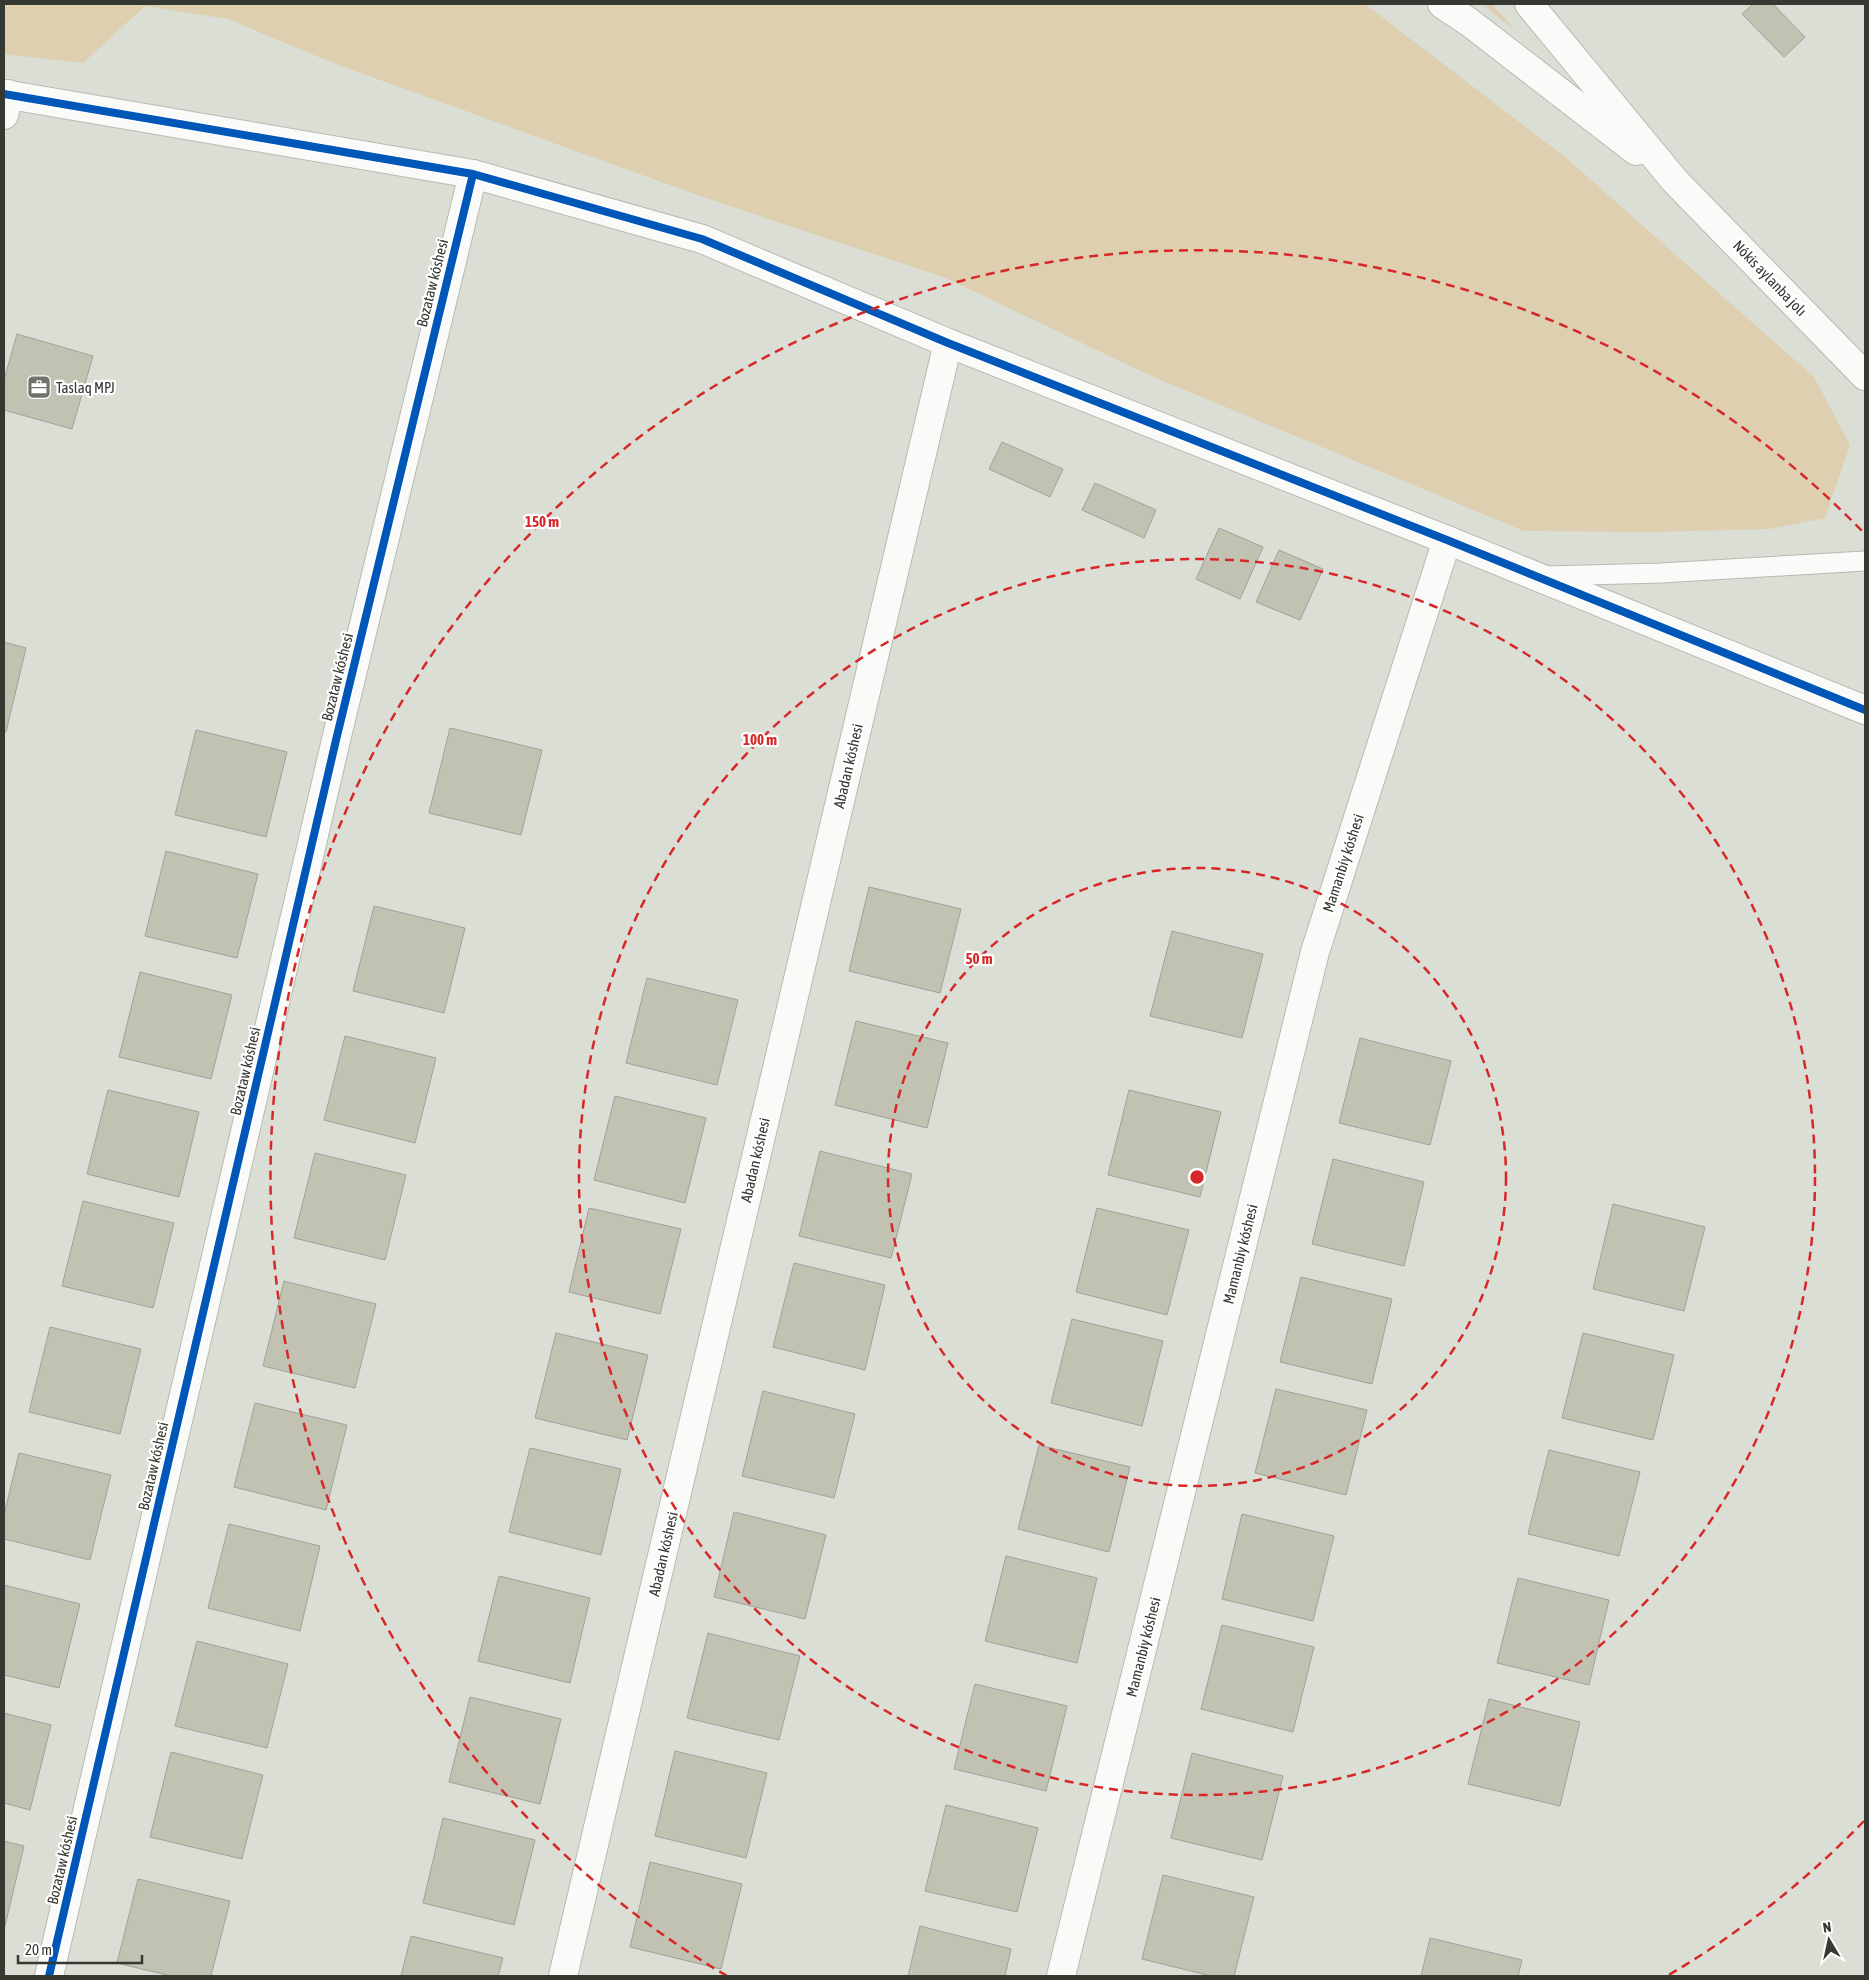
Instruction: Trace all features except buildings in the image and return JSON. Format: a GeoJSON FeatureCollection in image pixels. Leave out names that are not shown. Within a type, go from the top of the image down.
{"type":"FeatureCollection","features":[{"type":"Feature","properties":{"kind":"street"},"geometry":{"type":"LineString","coordinates":[[1442,4],[1469,22],[1674,181]]}},
{"type":"Feature","properties":{"kind":"street"},"geometry":{"type":"LineString","coordinates":[[1529,4],[1674,181]]}},
{"type":"Feature","properties":{"kind":"street"},"geometry":{"type":"LineString","coordinates":[[5,101],[473,174],[702,239],[948,343],[1538,576],[1865,710]]}},
{"type":"Feature","properties":{"kind":"street","name":"Bozataw kóshesi"},"geometry":{"type":"LineString","coordinates":[[49,1976],[336,740],[473,174]]}},
{"type":"Feature","properties":{"kind":"street","name":"Nókis aylanba jolı"},"geometry":{"type":"LineString","coordinates":[[1674,181],[1865,376]]}},
{"type":"Feature","properties":{"kind":"street","name":"Abadan kóshesi"},"geometry":{"type":"LineString","coordinates":[[563,1976],[948,343]]}},
{"type":"Feature","properties":{"kind":"street","name":"Mamanbiy kóshesi"},"geometry":{"type":"LineString","coordinates":[[1061,1976],[1315,952],[1447,540]]}},
{"type":"Feature","properties":{"kind":"lane"},"geometry":{"type":"LineString","coordinates":[[1538,576],[1661,573],[1865,561]]}},
{"type":"Feature","properties":{"kind":"shaded area"},"geometry":{"type":"Polygon","coordinates":[[[4,4],[1365,4],[1565,157],[1814,377],[1850,445],[1825,518],[1769,529],[1653,532],[1524,531],[1151,376],[946,278],[703,197],[333,63],[228,19],[145,6],[83,63],[4,54],[4,4]]]}},
{"type":"Feature","properties":{"kind":"shaded area"},"geometry":{"type":"Polygon","coordinates":[[[1482,4],[1492,4],[1516,31],[1482,4]]]}},
{"type":"Feature","properties":{"kind":"cycle path"},"geometry":{"type":"LineString","coordinates":[[4,94],[473,174],[702,239],[948,343],[1447,540],[1865,710]]}},
{"type":"Feature","properties":{"kind":"cycle path"},"geometry":{"type":"LineString","coordinates":[[49,1976],[336,740],[473,174]]}},
{"type":"Feature","properties":{"kind":"place","name":"Taslaq MPJ"},"geometry":{"type":"Point","coordinates":[39,387]}}]}
